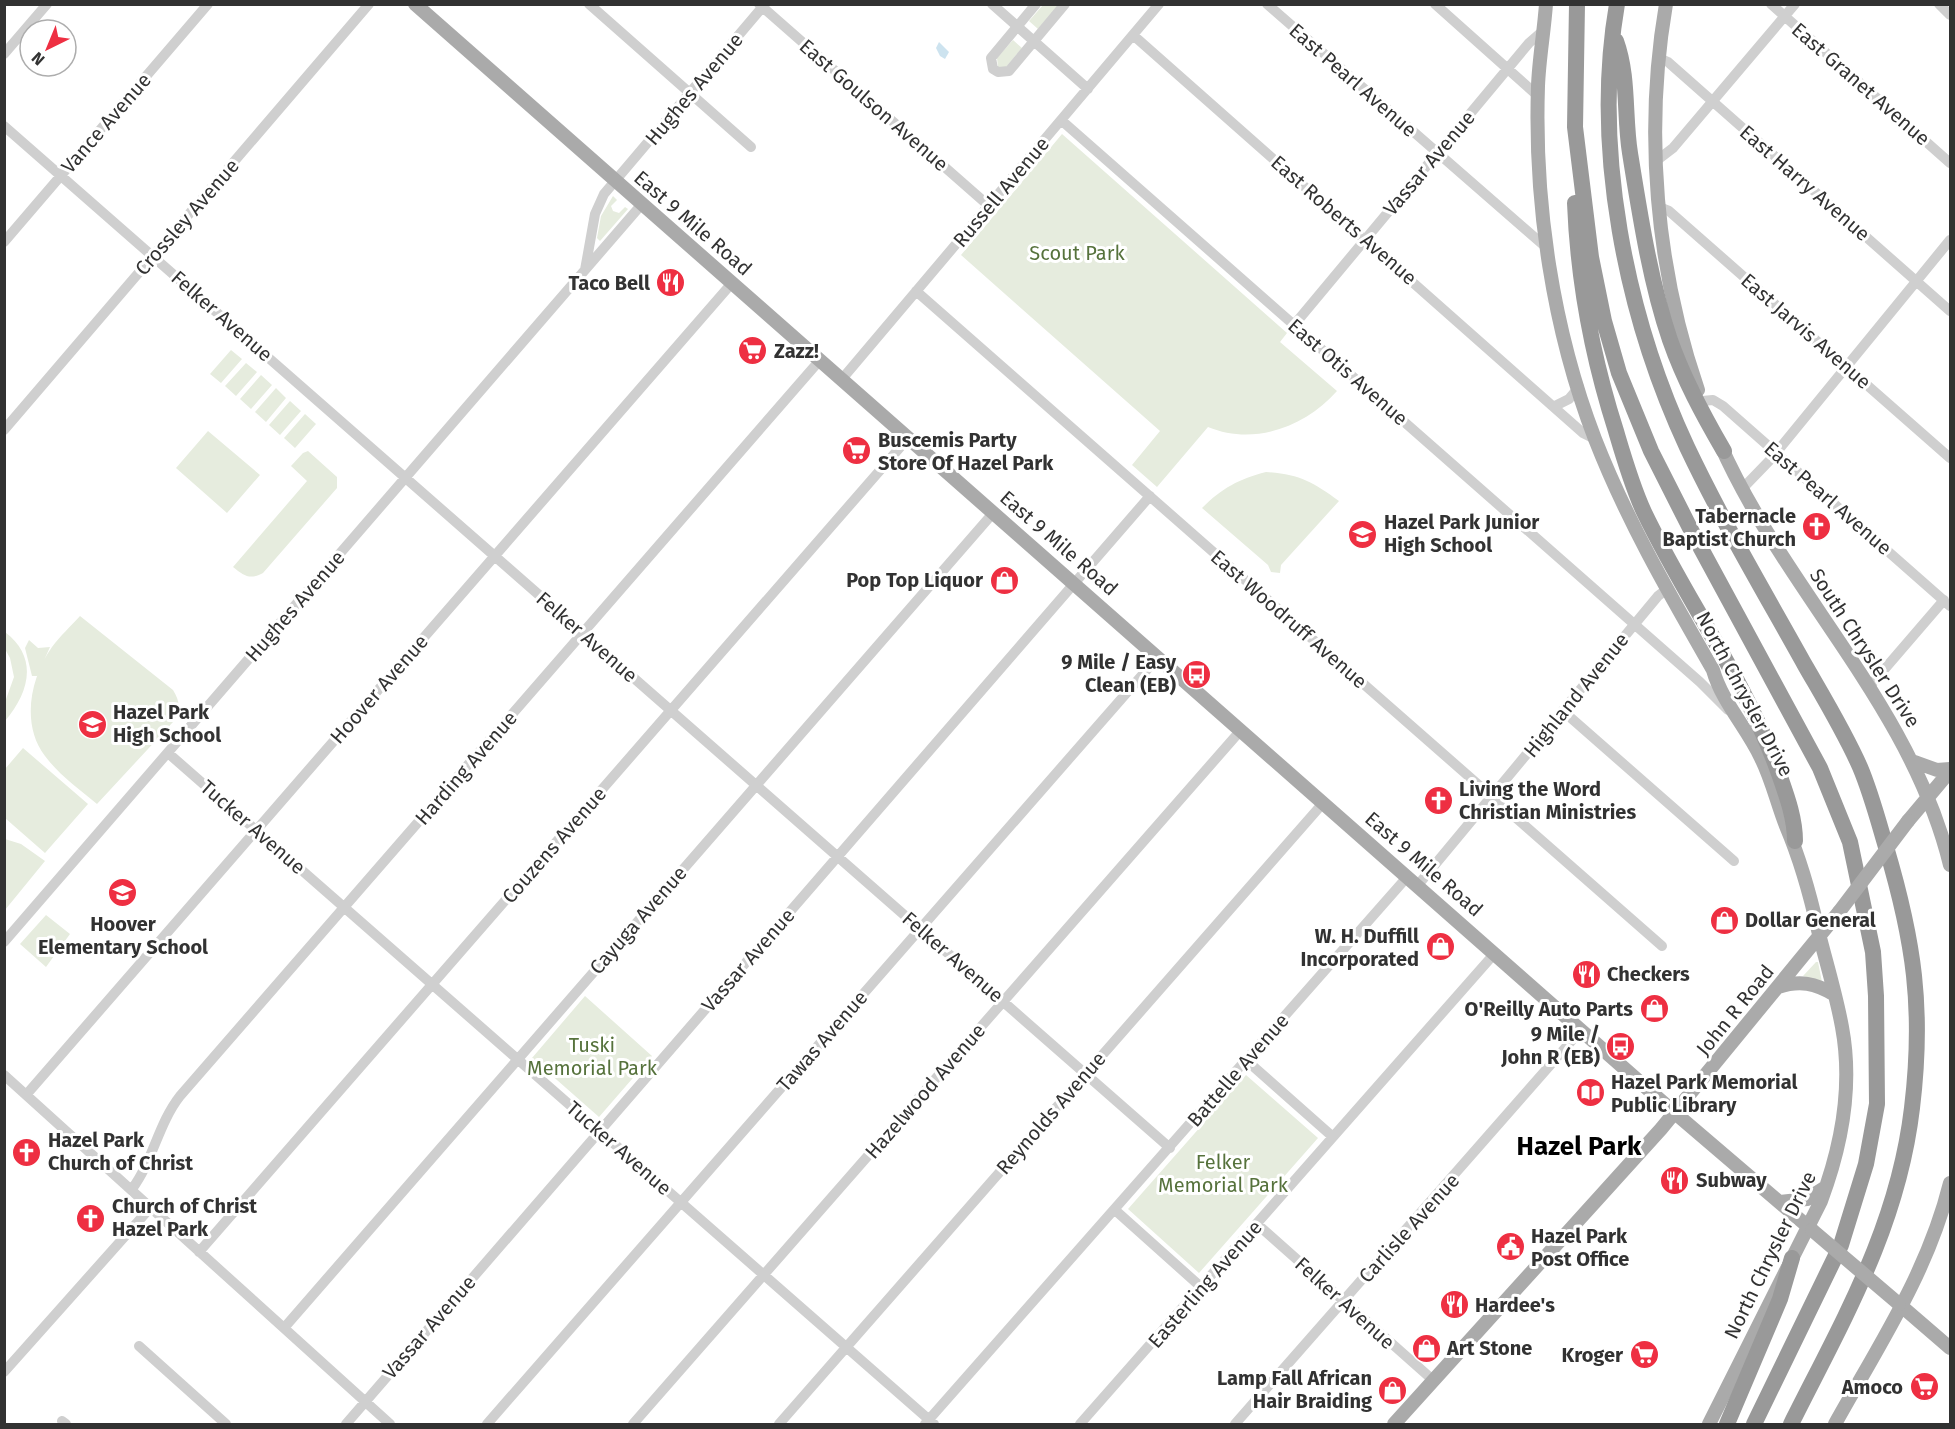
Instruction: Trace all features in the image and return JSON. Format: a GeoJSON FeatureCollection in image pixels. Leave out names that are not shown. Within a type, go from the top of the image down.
{"type":"FeatureCollection","features":[{"type":"Feature","properties":{"kind":"highway"},"geometry":{"type":"LineString","coordinates":[[1577,4],[1576,250],[1592,350],[1644,512],[1746,696],[1771,752],[1795,825],[1795,841]]}},
{"type":"Feature","properties":{"kind":"highway"},"geometry":{"type":"LineString","coordinates":[[1617,4],[1609,105],[1611,172],[1629,275],[1643,332],[1659,379],[1688,449],[1862,771],[1902,901],[1916,979],[1918,1026],[1912,1111],[1892,1204],[1870,1266],[1791,1425]]}},
{"type":"Feature","properties":{"kind":"highway"},"geometry":{"type":"LineString","coordinates":[[1613,33],[1624,63],[1630,151],[1660,301],[1670,339],[1686,379],[1724,451]]}},
{"type":"Feature","properties":{"kind":"highway"},"geometry":{"type":"LineString","coordinates":[[1575,127],[1591,257],[1604,321],[1619,374],[1651,451],[1691,530],[1820,768],[1850,842],[1873,952],[1876,996],[1877,1104],[1866,1164],[1841,1245],[1754,1425]]}},
{"type":"Feature","properties":{"kind":"highway"},"geometry":{"type":"LineString","coordinates":[[1727,1425],[1785,1288],[1792,1258]]}},
{"type":"Feature","properties":{"kind":"main road","name":"East 9 Mile Road"},"geometry":{"type":"LineString","coordinates":[[415,4],[1413,880],[1675,1113],[1950,1348]]}},
{"type":"Feature","properties":{"kind":"main road","name":"North Chrysler Drive"},"geometry":{"type":"LineString","coordinates":[[1546,4],[1538,96],[1542,197],[1558,305],[1579,387],[1595,439],[1632,525],[1761,757],[1795,841],[1835,995],[1844,1042],[1845,1087],[1842,1126],[1826,1187],[1810,1228],[1792,1258],[1709,1425]]}},
{"type":"Feature","properties":{"kind":"main road","name":"South Chrysler Drive"},"geometry":{"type":"LineString","coordinates":[[1666,4],[1659,58],[1656,161],[1659,207],[1670,281],[1683,343],[1702,401],[1742,489],[1782,556],[1870,686],[1912,761],[1950,865]]}},
{"type":"Feature","properties":{"kind":"main road"},"geometry":{"type":"LineString","coordinates":[[1912,761],[1937,770],[1950,770]]}},
{"type":"Feature","properties":{"kind":"main road","name":"John R Road"},"geometry":{"type":"LineString","coordinates":[[1394,1425],[1675,1113],[1839,912],[1950,770]]}},
{"type":"Feature","properties":{"kind":"main road"},"geometry":{"type":"LineString","coordinates":[[1778,987],[1802,982],[1819,986],[1835,995]]}},
{"type":"Feature","properties":{"kind":"main road"},"geometry":{"type":"LineString","coordinates":[[1835,1425],[1923,1264],[1949,1198],[1950,1183]]}},
{"type":"Feature","properties":{"kind":"main road"},"geometry":{"type":"LineString","coordinates":[[1780,1202],[1807,1199],[1826,1187]]}},
{"type":"Feature","properties":{"kind":"street"},"geometry":{"type":"LineString","coordinates":[[4,54],[47,4]]}},
{"type":"Feature","properties":{"kind":"street","name":"Vance Avenue"},"geometry":{"type":"LineString","coordinates":[[4,242],[208,4]]}},
{"type":"Feature","properties":{"kind":"street","name":"Crossley Avenue"},"geometry":{"type":"LineString","coordinates":[[4,430],[369,4]]}},
{"type":"Feature","properties":{"kind":"street"},"geometry":{"type":"LineString","coordinates":[[589,4],[751,147]]}},
{"type":"Feature","properties":{"kind":"street"},"geometry":{"type":"LineString","coordinates":[[992,4],[1088,88]]}},
{"type":"Feature","properties":{"kind":"street"},"geometry":{"type":"LineString","coordinates":[[1036,4],[991,58],[993,69],[1004,73],[1009,71],[1065,4]]}},
{"type":"Feature","properties":{"kind":"street","name":"Russell Avenue"},"geometry":{"type":"LineString","coordinates":[[842,379],[1159,4]]}},
{"type":"Feature","properties":{"kind":"street","name":"East Pearl Avenue"},"geometry":{"type":"LineString","coordinates":[[1267,4],[1548,249]]}},
{"type":"Feature","properties":{"kind":"street"},"geometry":{"type":"LineString","coordinates":[[1435,4],[1506,70],[1538,96]]}},
{"type":"Feature","properties":{"kind":"street","name":"East Granet Avenue"},"geometry":{"type":"LineString","coordinates":[[1771,4],[1950,163]]}},
{"type":"Feature","properties":{"kind":"street"},"geometry":{"type":"LineString","coordinates":[[1656,161],[1673,148],[1795,4]]}},
{"type":"Feature","properties":{"kind":"street"},"geometry":{"type":"LineString","coordinates":[[1939,4],[1950,15]]}},
{"type":"Feature","properties":{"kind":"street","name":"Hughes Avenue"},"geometry":{"type":"LineString","coordinates":[[585,271],[595,214],[602,198],[762,6]]}},
{"type":"Feature","properties":{"kind":"street","name":"East Goulson Avenue"},"geometry":{"type":"LineString","coordinates":[[762,6],[989,206]]}},
{"type":"Feature","properties":{"kind":"street","name":"Vassar Avenue"},"geometry":{"type":"LineString","coordinates":[[1294,325],[1506,70],[1529,43],[1544,30]]}},
{"type":"Feature","properties":{"kind":"street","name":"East Roberts Avenue"},"geometry":{"type":"LineString","coordinates":[[1133,35],[1583,432],[1595,439]]}},
{"type":"Feature","properties":{"kind":"street","name":"East Harry Avenue"},"geometry":{"type":"LineString","coordinates":[[1659,58],[1713,101],[1950,310]]}},
{"type":"Feature","properties":{"kind":"street","name":"East Otis Avenue"},"geometry":{"type":"LineString","coordinates":[[1061,120],[1634,625]]}},
{"type":"Feature","properties":{"kind":"street","name":"Felker Avenue"},"geometry":{"type":"LineString","coordinates":[[4,126],[1170,1148]]}},
{"type":"Feature","properties":{"kind":"street","name":"Hughes Avenue"},"geometry":{"type":"LineString","coordinates":[[4,942],[642,204]]}},
{"type":"Feature","properties":{"kind":"street","name":"East Jarvis Avenue"},"geometry":{"type":"LineString","coordinates":[[1659,207],[1669,211],[1950,458]]}},
{"type":"Feature","properties":{"kind":"street"},"geometry":{"type":"LineString","coordinates":[[1742,489],[1776,452],[1950,240]]}},
{"type":"Feature","properties":{"kind":"street","name":"Hoover Avenue"},"geometry":{"type":"LineString","coordinates":[[26,1095],[732,283]]}},
{"type":"Feature","properties":{"kind":"street","name":"East Woodruff Avenue"},"geometry":{"type":"LineString","coordinates":[[916,291],[1662,946]]}},
{"type":"Feature","properties":{"kind":"street","name":"Harding Avenue"},"geometry":{"type":"LineString","coordinates":[[132,1189],[175,1102],[820,360]]}},
{"type":"Feature","properties":{"kind":"street"},"geometry":{"type":"LineString","coordinates":[[1555,406],[1569,399],[1579,387]]}},
{"type":"Feature","properties":{"kind":"street","name":"East Pearl Avenue"},"geometry":{"type":"LineString","coordinates":[[1702,401],[1713,400],[1723,406],[1947,603]]}},
{"type":"Feature","properties":{"kind":"street","name":"Couzens Avenue"},"geometry":{"type":"LineString","coordinates":[[199,1252],[909,437]]}},
{"type":"Feature","properties":{"kind":"street","name":"Vassar Avenue"},"geometry":{"type":"LineString","coordinates":[[346,1425],[1150,496]]}},
{"type":"Feature","properties":{"kind":"street","name":"Cayuga Avenue"},"geometry":{"type":"LineString","coordinates":[[284,1328],[994,512]]}},
{"type":"Feature","properties":{"kind":"street","name":"Highland Avenue"},"geometry":{"type":"LineString","coordinates":[[1413,880],[1492,797],[1634,625],[1667,589]]}},
{"type":"Feature","properties":{"kind":"street"},"geometry":{"type":"LineString","coordinates":[[1870,686],[1947,603]]}},
{"type":"Feature","properties":{"kind":"street"},"geometry":{"type":"LineString","coordinates":[[1634,625],[1643,627],[1707,683],[1715,677]]}},
{"type":"Feature","properties":{"kind":"street"},"geometry":{"type":"LineString","coordinates":[[1634,625],[1720,702],[1748,733]]}},
{"type":"Feature","properties":{"kind":"street","name":"Tawas Avenue"},"geometry":{"type":"LineString","coordinates":[[487,1425],[1158,657]]}},
{"type":"Feature","properties":{"kind":"street"},"geometry":{"type":"LineString","coordinates":[[1715,677],[1720,702]]}},
{"type":"Feature","properties":{"kind":"street"},"geometry":{"type":"LineString","coordinates":[[1563,711],[1734,861]]}},
{"type":"Feature","properties":{"kind":"street","name":"Hazelwood Avenue"},"geometry":{"type":"LineString","coordinates":[[633,1425],[1241,730]]}},
{"type":"Feature","properties":{"kind":"street","name":"Tucker Avenue"},"geometry":{"type":"LineString","coordinates":[[168,753],[847,1347],[929,1423]]}},
{"type":"Feature","properties":{"kind":"street","name":"Reynolds Avenue"},"geometry":{"type":"LineString","coordinates":[[779,1425],[1324,802]]}},
{"type":"Feature","properties":{"kind":"street","name":"Battelle Avenue"},"geometry":{"type":"LineString","coordinates":[[929,1423],[1246,1060],[1413,880]]}},
{"type":"Feature","properties":{"kind":"street","name":"Easterling Avenue"},"geometry":{"type":"LineString","coordinates":[[1080,1425],[1495,953]]}},
{"type":"Feature","properties":{"kind":"street","name":"Carlisle Avenue"},"geometry":{"type":"LineString","coordinates":[[1235,1425],[1581,1030]]}},
{"type":"Feature","properties":{"kind":"street"},"geometry":{"type":"LineString","coordinates":[[1246,1060],[1333,1137]]}},
{"type":"Feature","properties":{"kind":"street"},"geometry":{"type":"LineString","coordinates":[[4,1075],[390,1425]]}},
{"type":"Feature","properties":{"kind":"street"},"geometry":{"type":"LineString","coordinates":[[4,1372],[151,1207]]}},
{"type":"Feature","properties":{"kind":"street"},"geometry":{"type":"LineString","coordinates":[[1114,1210],[1202,1287]]}},
{"type":"Feature","properties":{"kind":"street","name":"Felker Avenue"},"geometry":{"type":"LineString","coordinates":[[1257,1224],[1434,1381]]}},
{"type":"Feature","properties":{"kind":"street"},"geometry":{"type":"LineString","coordinates":[[139,1346],[226,1425]]}},
{"type":"Feature","properties":{"kind":"green space"},"geometry":{"type":"Polygon","coordinates":[[[1043,5],[1059,5],[1038,29],[1029,21],[1043,5]]]}},
{"type":"Feature","properties":{"kind":"green space"},"geometry":{"type":"Polygon","coordinates":[[[1013,40],[1022,48],[1006,67],[998,67],[997,58],[1013,40]]]}},
{"type":"Feature","properties":{"kind":"green space","name":"Scout Park"},"geometry":{"type":"Polygon","coordinates":[[[1062,134],[1287,333],[1280,342],[1337,391],[1310,414],[1278,430],[1243,434],[1208,427],[1157,487],[1132,465],[1160,431],[961,255],[1062,134]]]}},
{"type":"Feature","properties":{"kind":"green space"},"geometry":{"type":"Polygon","coordinates":[[[613,196],[617,200],[611,206],[613,211],[619,213],[625,207],[628,209],[600,241],[597,238],[601,216],[613,196]]]}},
{"type":"Feature","properties":{"kind":"green space"},"geometry":{"type":"Polygon","coordinates":[[[231,350],[242,359],[221,383],[210,374],[231,350]]]}},
{"type":"Feature","properties":{"kind":"green space"},"geometry":{"type":"Polygon","coordinates":[[[246,363],[257,372],[236,396],[225,386],[246,363]]]}},
{"type":"Feature","properties":{"kind":"green space"},"geometry":{"type":"Polygon","coordinates":[[[261,375],[272,385],[251,409],[240,399],[261,375]]]}},
{"type":"Feature","properties":{"kind":"green space"},"geometry":{"type":"Polygon","coordinates":[[[276,388],[286,398],[266,422],[255,412],[276,388]]]}},
{"type":"Feature","properties":{"kind":"green space"},"geometry":{"type":"Polygon","coordinates":[[[290,401],[301,411],[280,435],[269,425],[290,401]]]}},
{"type":"Feature","properties":{"kind":"green space"},"geometry":{"type":"Polygon","coordinates":[[[305,414],[316,424],[295,448],[284,438],[305,414]]]}},
{"type":"Feature","properties":{"kind":"green space"},"geometry":{"type":"Polygon","coordinates":[[[208,431],[260,475],[227,513],[176,468],[208,431]]]}},
{"type":"Feature","properties":{"kind":"green space"},"geometry":{"type":"Polygon","coordinates":[[[308,451],[337,477],[337,488],[263,573],[251,577],[244,575],[233,567],[307,481],[291,466],[303,453],[308,451]]]}},
{"type":"Feature","properties":{"kind":"green space"},"geometry":{"type":"Polygon","coordinates":[[[1266,472],[1305,480],[1339,501],[1281,565],[1280,573],[1271,572],[1268,565],[1202,508],[1231,485],[1266,472]]]}},
{"type":"Feature","properties":{"kind":"green space"},"geometry":{"type":"Polygon","coordinates":[[[80,616],[173,690],[178,703],[177,714],[173,722],[97,804],[63,776],[45,756],[33,730],[31,716],[34,687],[44,659],[55,643],[80,616]]]}},
{"type":"Feature","properties":{"kind":"green space"},"geometry":{"type":"Polygon","coordinates":[[[5,632],[16,642],[23,653],[27,676],[20,699],[5,721],[5,702],[14,677],[10,658],[5,649],[5,632]]]}},
{"type":"Feature","properties":{"kind":"green space"},"geometry":{"type":"Polygon","coordinates":[[[29,640],[38,648],[50,647],[37,676],[32,676],[25,648],[29,640]]]}},
{"type":"Feature","properties":{"kind":"green space"},"geometry":{"type":"Polygon","coordinates":[[[23,748],[88,804],[45,853],[5,818],[5,769],[23,748]]]}},
{"type":"Feature","properties":{"kind":"green space"},"geometry":{"type":"Polygon","coordinates":[[[5,839],[21,844],[45,861],[5,910],[5,839]]]}},
{"type":"Feature","properties":{"kind":"green space"},"geometry":{"type":"Polygon","coordinates":[[[46,915],[70,934],[46,967],[20,944],[46,915]]]}},
{"type":"Feature","properties":{"kind":"green space"},"geometry":{"type":"Polygon","coordinates":[[[1818,962],[1822,982],[1803,976],[1818,962]]]}},
{"type":"Feature","properties":{"kind":"green space","name":"Tuski Memorial Park"},"geometry":{"type":"Polygon","coordinates":[[[585,996],[652,1056],[599,1117],[532,1058],[585,996]]]}},
{"type":"Feature","properties":{"kind":"green space","name":"Felker Memorial Park"},"geometry":{"type":"Polygon","coordinates":[[[1246,1075],[1318,1138],[1199,1273],[1128,1209],[1246,1075]]]}},
{"type":"Feature","properties":{"kind":"water"},"geometry":{"type":"Polygon","coordinates":[[[939,42],[949,52],[945,59],[940,56],[936,48],[939,42]]]}},
{"type":"Feature","properties":{"kind":"place","name":"Taco Bell"},"geometry":{"type":"Point","coordinates":[671,283]}},
{"type":"Feature","properties":{"kind":"place","name":"Zazz!"},"geometry":{"type":"Point","coordinates":[753,351]}},
{"type":"Feature","properties":{"kind":"place","name":"Buscemis Party Store Of Hazel Park"},"geometry":{"type":"Point","coordinates":[857,451]}},
{"type":"Feature","properties":{"kind":"place","name":"Tabernacle Baptist Church"},"geometry":{"type":"Point","coordinates":[1817,527]}},
{"type":"Feature","properties":{"kind":"place","name":"Hazel Park Junior High School"},"geometry":{"type":"Point","coordinates":[1363,534]}},
{"type":"Feature","properties":{"kind":"place","name":"Pop Top Liquor"},"geometry":{"type":"Point","coordinates":[1004,580]}},
{"type":"Feature","properties":{"kind":"place","name":"9 Mile / Easy Clean (EB)"},"geometry":{"type":"Point","coordinates":[1197,674]}},
{"type":"Feature","properties":{"kind":"place","name":"Hazel Park High School"},"geometry":{"type":"Point","coordinates":[92,724]}},
{"type":"Feature","properties":{"kind":"place","name":"Living the Word Christian Ministries"},"geometry":{"type":"Point","coordinates":[1438,800]}},
{"type":"Feature","properties":{"kind":"place","name":"Hoover Elementary School"},"geometry":{"type":"Point","coordinates":[123,893]}},
{"type":"Feature","properties":{"kind":"place","name":"Dollar General"},"geometry":{"type":"Point","coordinates":[1724,920]}},
{"type":"Feature","properties":{"kind":"place","name":"W. H. Duffill Incorporated"},"geometry":{"type":"Point","coordinates":[1440,947]}},
{"type":"Feature","properties":{"kind":"place","name":"Checkers"},"geometry":{"type":"Point","coordinates":[1586,974]}},
{"type":"Feature","properties":{"kind":"place","name":"O'Reilly Auto Parts"},"geometry":{"type":"Point","coordinates":[1654,1009]}},
{"type":"Feature","properties":{"kind":"place","name":"9 Mile / John R (EB)"},"geometry":{"type":"Point","coordinates":[1621,1046]}},
{"type":"Feature","properties":{"kind":"place","name":"Hazel Park Memorial Public Library"},"geometry":{"type":"Point","coordinates":[1590,1093]}},
{"type":"Feature","properties":{"kind":"place","name":"Hazel Park Church of Christ"},"geometry":{"type":"Point","coordinates":[27,1152]}},
{"type":"Feature","properties":{"kind":"place","name":"Subway"},"geometry":{"type":"Point","coordinates":[1675,1180]}},
{"type":"Feature","properties":{"kind":"place","name":"Church of Christ Hazel Park"},"geometry":{"type":"Point","coordinates":[91,1218]}},
{"type":"Feature","properties":{"kind":"place","name":"Hazel Park Post Office"},"geometry":{"type":"Point","coordinates":[1510,1247]}},
{"type":"Feature","properties":{"kind":"place","name":"Hardee's"},"geometry":{"type":"Point","coordinates":[1454,1305]}},
{"type":"Feature","properties":{"kind":"place","name":"Art Stone"},"geometry":{"type":"Point","coordinates":[1426,1348]}},
{"type":"Feature","properties":{"kind":"place","name":"Kroger"},"geometry":{"type":"Point","coordinates":[1644,1355]}},
{"type":"Feature","properties":{"kind":"place","name":"Amoco"},"geometry":{"type":"Point","coordinates":[1924,1387]}},
{"type":"Feature","properties":{"kind":"place","name":"Lamp Fall African Hair Braiding"},"geometry":{"type":"Point","coordinates":[1393,1390]}},
{"type":"Feature","properties":{"kind":"district","name":"Hazel Park"},"geometry":{"type":"Point","coordinates":[1579,1146]}}]}
